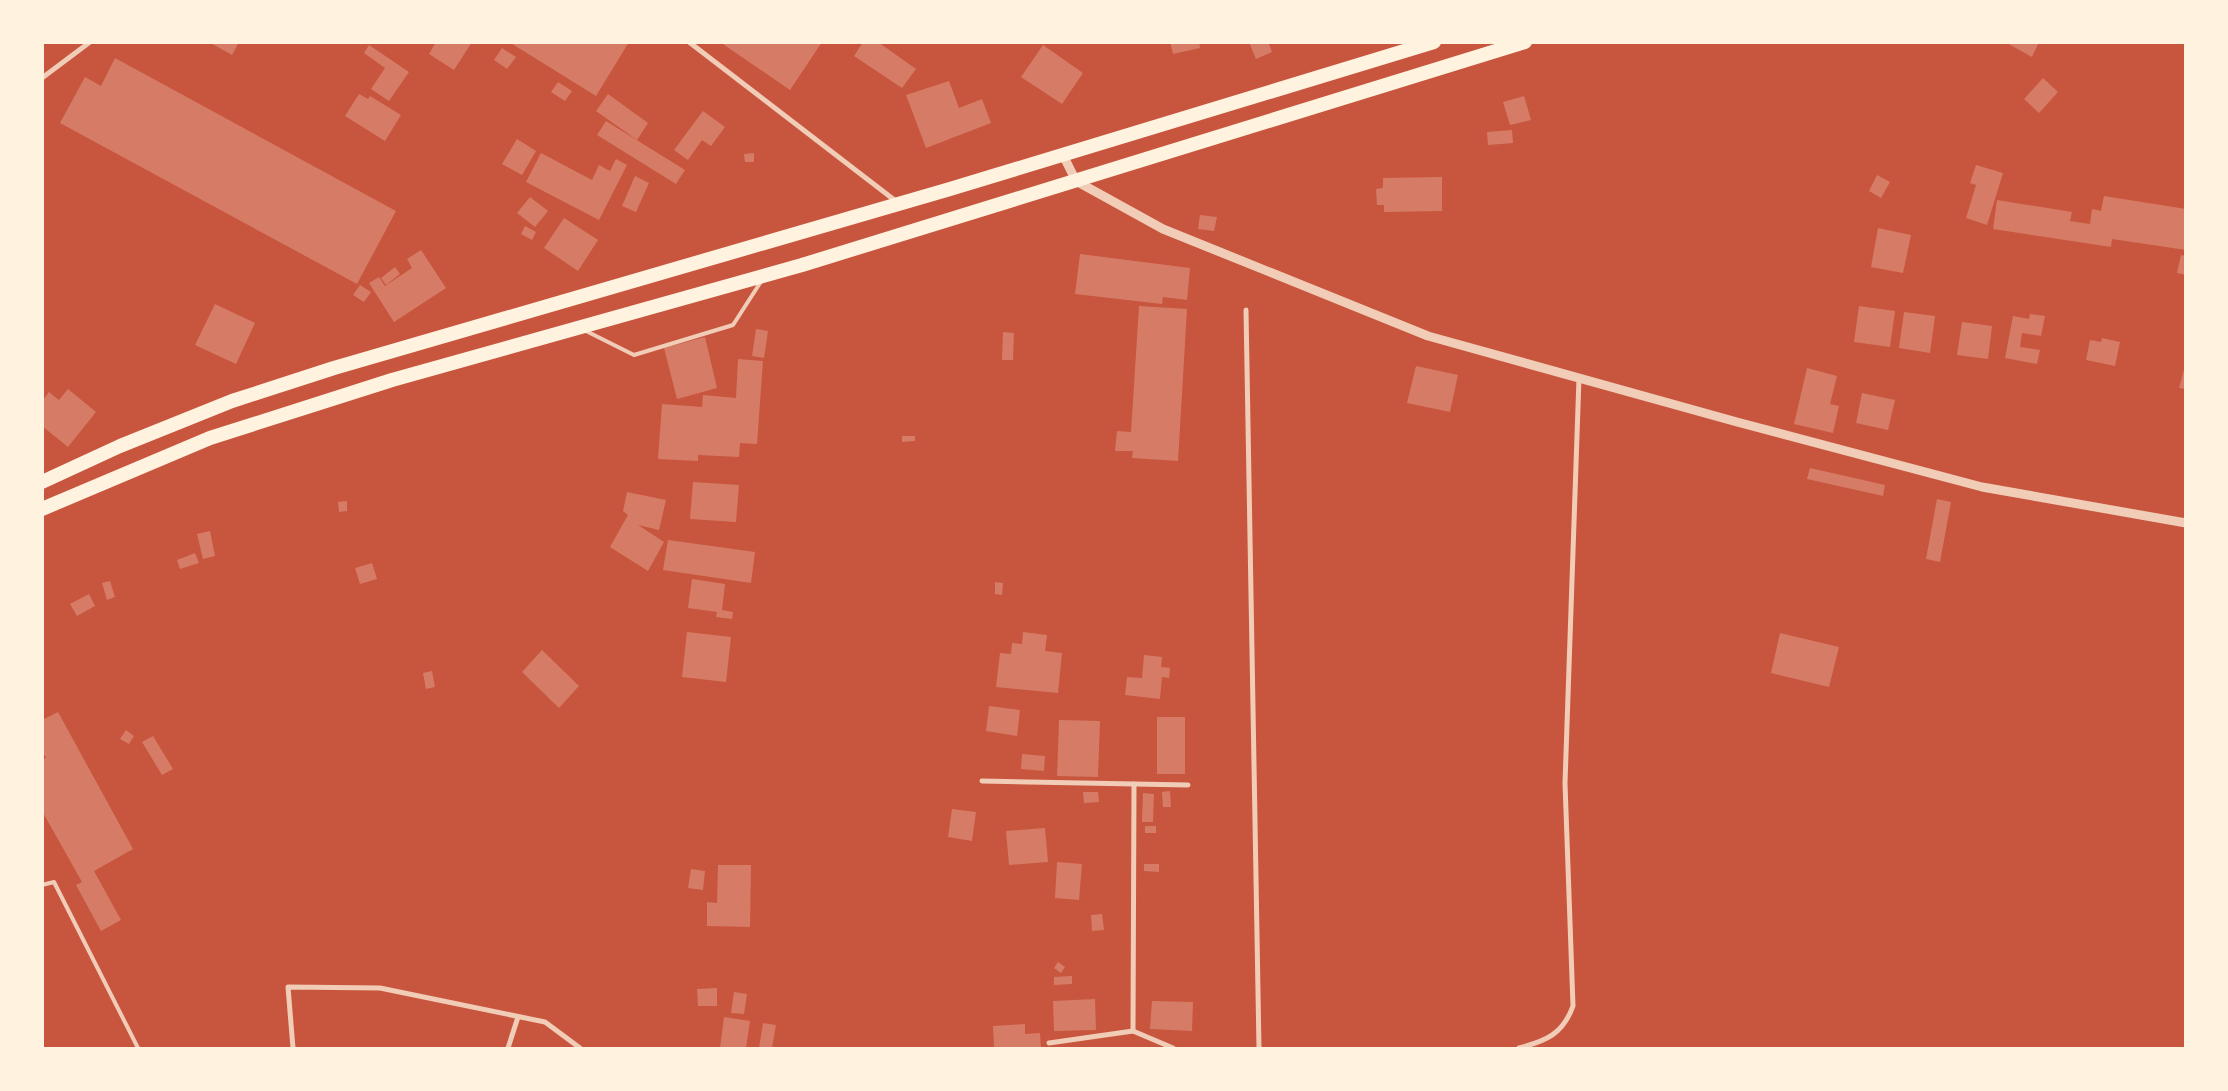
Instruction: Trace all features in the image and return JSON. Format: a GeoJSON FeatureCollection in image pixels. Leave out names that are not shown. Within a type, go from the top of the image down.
{"type":"FeatureCollection","features":[{"type":"Feature","properties":{"kind":"highway"},"geometry":{"type":"LineString","coordinates":[[42,482],[120,446],[232,402],[334,368],[899,204],[1434,42]]}},
{"type":"Feature","properties":{"kind":"highway"},"geometry":{"type":"LineString","coordinates":[[42,509],[210,438],[392,380],[766,275],[1525,42]]}},
{"type":"Feature","properties":{"kind":"street"},"geometry":{"type":"LineString","coordinates":[[42,78],[90,42]]}},
{"type":"Feature","properties":{"kind":"street"},"geometry":{"type":"LineString","coordinates":[[689,42],[899,204]]}},
{"type":"Feature","properties":{"kind":"street"},"geometry":{"type":"LineString","coordinates":[[1064,155],[1076,181],[1163,229],[1428,336],[1982,487],[2186,523]]}},
{"type":"Feature","properties":{"kind":"street"},"geometry":{"type":"LineString","coordinates":[[1246,310],[1259,1048]]}},
{"type":"Feature","properties":{"kind":"street"},"geometry":{"type":"LineString","coordinates":[[1519,1048],[1548,1038],[1560,1031],[1568,1021],[1573,1006],[1565,783],[1579,378]]}},
{"type":"Feature","properties":{"kind":"street"},"geometry":{"type":"LineString","coordinates":[[982,781],[1188,785]]}},
{"type":"Feature","properties":{"kind":"street"},"geometry":{"type":"LineString","coordinates":[[1133,1031],[1134,784]]}},
{"type":"Feature","properties":{"kind":"street"},"geometry":{"type":"LineString","coordinates":[[293,1048],[288,987],[380,988],[545,1022],[580,1048]]}},
{"type":"Feature","properties":{"kind":"street"},"geometry":{"type":"LineString","coordinates":[[508,1048],[518,1017]]}},
{"type":"Feature","properties":{"kind":"street"},"geometry":{"type":"LineString","coordinates":[[1049,1043],[1133,1031],[1173,1048]]}},
{"type":"Feature","properties":{"kind":"lane"},"geometry":{"type":"LineString","coordinates":[[580,327],[634,355],[733,325],[766,275]]}},
{"type":"Feature","properties":{"kind":"lane"},"geometry":{"type":"LineString","coordinates":[[42,885],[54,882],[138,1048]]}},
{"type":"Feature","properties":{"kind":"building"},"geometry":{"type":"Polygon","coordinates":[[[209,42],[239,42],[232,55],[209,42]]]}},
{"type":"Feature","properties":{"kind":"building"},"geometry":{"type":"Polygon","coordinates":[[[436,42],[472,42],[454,70],[429,54],[436,42]]]}},
{"type":"Feature","properties":{"kind":"building"},"geometry":{"type":"Polygon","coordinates":[[[509,42],[629,42],[596,96],[509,42]]]}},
{"type":"Feature","properties":{"kind":"building"},"geometry":{"type":"Polygon","coordinates":[[[720,42],[822,42],[790,90],[720,42]]]}},
{"type":"Feature","properties":{"kind":"building"},"geometry":{"type":"Polygon","coordinates":[[[863,42],[878,42],[916,69],[902,88],[854,56],[863,42]]]}},
{"type":"Feature","properties":{"kind":"building"},"geometry":{"type":"Polygon","coordinates":[[[1170,42],[1199,42],[1200,48],[1173,54],[1170,42]]]}},
{"type":"Feature","properties":{"kind":"building"},"geometry":{"type":"Polygon","coordinates":[[[1249,42],[1268,42],[1272,52],[1256,59],[1249,42]]]}},
{"type":"Feature","properties":{"kind":"building"},"geometry":{"type":"Polygon","coordinates":[[[2005,42],[2039,42],[2032,57],[2005,42]]]}},
{"type":"Feature","properties":{"kind":"building"},"geometry":{"type":"Polygon","coordinates":[[[369,45],[409,72],[389,101],[371,89],[385,68],[364,53],[369,45]]]}},
{"type":"Feature","properties":{"kind":"building"},"geometry":{"type":"Polygon","coordinates":[[[1043,45],[1083,73],[1062,104],[1021,77],[1043,45]]]}},
{"type":"Feature","properties":{"kind":"building"},"geometry":{"type":"Polygon","coordinates":[[[502,48],[516,57],[507,69],[494,60],[502,48]]]}},
{"type":"Feature","properties":{"kind":"building"},"geometry":{"type":"Polygon","coordinates":[[[115,58],[396,211],[357,284],[60,123],[85,77],[101,86],[115,58]]]}},
{"type":"Feature","properties":{"kind":"building"},"geometry":{"type":"Polygon","coordinates":[[[2043,78],[2058,92],[2039,113],[2024,99],[2043,78]]]}},
{"type":"Feature","properties":{"kind":"building"},"geometry":{"type":"Polygon","coordinates":[[[949,81],[959,108],[982,99],[991,123],[926,148],[906,95],[949,81]]]}},
{"type":"Feature","properties":{"kind":"building"},"geometry":{"type":"Polygon","coordinates":[[[558,82],[572,91],[565,101],[551,92],[558,82]]]}},
{"type":"Feature","properties":{"kind":"building"},"geometry":{"type":"Polygon","coordinates":[[[359,94],[368,99],[370,96],[401,115],[385,141],[345,116],[359,94]]]}},
{"type":"Feature","properties":{"kind":"building"},"geometry":{"type":"Polygon","coordinates":[[[608,94],[648,123],[637,140],[596,111],[608,94]]]}},
{"type":"Feature","properties":{"kind":"building"},"geometry":{"type":"Polygon","coordinates":[[[1524,96],[1531,120],[1510,125],[1503,102],[1524,96]]]}},
{"type":"Feature","properties":{"kind":"building"},"geometry":{"type":"Polygon","coordinates":[[[703,111],[725,127],[711,146],[702,140],[688,160],[674,150],[703,111]]]}},
{"type":"Feature","properties":{"kind":"building"},"geometry":{"type":"Polygon","coordinates":[[[606,121],[685,170],[676,184],[597,135],[606,121]]]}},
{"type":"Feature","properties":{"kind":"building"},"geometry":{"type":"Polygon","coordinates":[[[1512,130],[1513,143],[1488,145],[1487,132],[1512,130]]]}},
{"type":"Feature","properties":{"kind":"building"},"geometry":{"type":"Polygon","coordinates":[[[517,139],[536,151],[522,175],[502,164],[517,139]]]}},
{"type":"Feature","properties":{"kind":"building"},"geometry":{"type":"Polygon","coordinates":[[[541,153],[592,180],[599,165],[610,171],[616,159],[627,165],[599,220],[526,182],[541,153]]]}},
{"type":"Feature","properties":{"kind":"building"},"geometry":{"type":"Polygon","coordinates":[[[754,153],[754,162],[745,162],[744,154],[754,153]]]}},
{"type":"Feature","properties":{"kind":"building"},"geometry":{"type":"Polygon","coordinates":[[[1976,165],[2003,173],[1987,225],[1966,218],[1976,185],[1970,183],[1976,165]]]}},
{"type":"Feature","properties":{"kind":"building"},"geometry":{"type":"Polygon","coordinates":[[[1877,175],[1890,182],[1881,198],[1869,191],[1877,175]]]}},
{"type":"Feature","properties":{"kind":"building"},"geometry":{"type":"Polygon","coordinates":[[[635,176],[649,183],[636,212],[622,206],[635,176]]]}},
{"type":"Feature","properties":{"kind":"building"},"geometry":{"type":"Polygon","coordinates":[[[1442,177],[1442,211],[1384,212],[1384,205],[1377,205],[1376,189],[1383,188],[1383,178],[1442,177]]]}},
{"type":"Feature","properties":{"kind":"building"},"geometry":{"type":"Polygon","coordinates":[[[2104,196],[2186,209],[2186,250],[2112,239],[2111,247],[1993,229],[1997,200],[2072,212],[2070,221],[2090,224],[2092,209],[2101,211],[2104,196]]]}},
{"type":"Feature","properties":{"kind":"building"},"geometry":{"type":"Polygon","coordinates":[[[530,197],[548,211],[535,227],[517,213],[530,197]]]}},
{"type":"Feature","properties":{"kind":"building"},"geometry":{"type":"Polygon","coordinates":[[[1200,215],[1217,217],[1214,231],[1198,229],[1200,215]]]}},
{"type":"Feature","properties":{"kind":"building"},"geometry":{"type":"Polygon","coordinates":[[[564,218],[598,240],[578,271],[544,248],[564,218]]]}},
{"type":"Feature","properties":{"kind":"building"},"geometry":{"type":"Polygon","coordinates":[[[525,226],[536,232],[532,240],[521,234],[525,226]]]}},
{"type":"Feature","properties":{"kind":"building"},"geometry":{"type":"Polygon","coordinates":[[[1878,228],[1911,235],[1903,273],[1871,267],[1878,228]]]}},
{"type":"Feature","properties":{"kind":"building"},"geometry":{"type":"Polygon","coordinates":[[[421,250],[446,288],[394,322],[369,283],[379,277],[385,286],[412,268],[407,259],[421,250]]]}},
{"type":"Feature","properties":{"kind":"building"},"geometry":{"type":"Polygon","coordinates":[[[1080,254],[1190,268],[1187,300],[1163,297],[1162,304],[1075,294],[1080,254]]]}},
{"type":"Feature","properties":{"kind":"building"},"geometry":{"type":"Polygon","coordinates":[[[2181,255],[2186,256],[2186,275],[2177,273],[2181,255]]]}},
{"type":"Feature","properties":{"kind":"building"},"geometry":{"type":"Polygon","coordinates":[[[395,267],[400,274],[386,285],[381,278],[395,267]]]}},
{"type":"Feature","properties":{"kind":"building"},"geometry":{"type":"Polygon","coordinates":[[[360,285],[371,292],[364,302],[353,295],[360,285]]]}},
{"type":"Feature","properties":{"kind":"building"},"geometry":{"type":"Polygon","coordinates":[[[215,304],[255,323],[236,364],[195,345],[215,304]]]}},
{"type":"Feature","properties":{"kind":"building"},"geometry":{"type":"Polygon","coordinates":[[[1139,306],[1187,309],[1178,461],[1132,458],[1133,451],[1115,451],[1117,431],[1131,432],[1139,306]]]}},
{"type":"Feature","properties":{"kind":"building"},"geometry":{"type":"Polygon","coordinates":[[[1859,306],[1895,311],[1890,347],[1854,342],[1859,306]]]}},
{"type":"Feature","properties":{"kind":"building"},"geometry":{"type":"Polygon","coordinates":[[[1904,312],[1935,316],[1930,353],[1899,348],[1904,312]]]}},
{"type":"Feature","properties":{"kind":"building"},"geometry":{"type":"Polygon","coordinates":[[[2030,314],[2045,316],[2041,336],[2022,333],[2020,347],[2040,350],[2037,364],[2005,358],[2013,316],[2029,319],[2030,314]]]}},
{"type":"Feature","properties":{"kind":"building"},"geometry":{"type":"Polygon","coordinates":[[[1962,322],[1992,326],[1988,359],[1957,355],[1962,322]]]}},
{"type":"Feature","properties":{"kind":"building"},"geometry":{"type":"Polygon","coordinates":[[[756,329],[768,331],[764,358],[752,356],[756,329]]]}},
{"type":"Feature","properties":{"kind":"building"},"geometry":{"type":"Polygon","coordinates":[[[1003,332],[1014,333],[1013,360],[1002,360],[1003,332]]]}},
{"type":"Feature","properties":{"kind":"building"},"geometry":{"type":"Polygon","coordinates":[[[705,337],[717,388],[677,399],[664,348],[705,337]]]}},
{"type":"Feature","properties":{"kind":"building"},"geometry":{"type":"Polygon","coordinates":[[[2102,338],[2120,342],[2115,366],[2086,360],[2090,340],[2101,342],[2102,338]]]}},
{"type":"Feature","properties":{"kind":"building"},"geometry":{"type":"Polygon","coordinates":[[[738,359],[763,361],[757,444],[740,443],[739,457],[698,455],[698,461],[658,459],[662,404],[702,407],[703,395],[736,398],[738,359]]]}},
{"type":"Feature","properties":{"kind":"building"},"geometry":{"type":"Polygon","coordinates":[[[1416,366],[1458,375],[1450,412],[1407,403],[1416,366]]]}},
{"type":"Feature","properties":{"kind":"building"},"geometry":{"type":"Polygon","coordinates":[[[2186,366],[2186,389],[2179,388],[2186,366]]]}},
{"type":"Feature","properties":{"kind":"building"},"geometry":{"type":"Polygon","coordinates":[[[1807,368],[1837,376],[1830,404],[1839,406],[1833,433],[1794,424],[1807,368]]]}},
{"type":"Feature","properties":{"kind":"building"},"geometry":{"type":"Polygon","coordinates":[[[68,389],[96,412],[68,447],[42,426],[42,401],[49,392],[59,400],[68,389]]]}},
{"type":"Feature","properties":{"kind":"building"},"geometry":{"type":"Polygon","coordinates":[[[1862,393],[1895,400],[1888,430],[1856,423],[1862,393]]]}},
{"type":"Feature","properties":{"kind":"building"},"geometry":{"type":"Polygon","coordinates":[[[902,436],[915,436],[915,441],[902,442],[902,436]]]}},
{"type":"Feature","properties":{"kind":"building"},"geometry":{"type":"Polygon","coordinates":[[[1810,468],[1885,485],[1883,496],[1807,479],[1810,468]]]}},
{"type":"Feature","properties":{"kind":"building"},"geometry":{"type":"Polygon","coordinates":[[[693,482],[739,485],[736,522],[690,519],[693,482]]]}},
{"type":"Feature","properties":{"kind":"building"},"geometry":{"type":"Polygon","coordinates":[[[627,492],[666,500],[659,530],[638,525],[664,542],[648,571],[610,547],[628,515],[623,511],[627,492]]]}},
{"type":"Feature","properties":{"kind":"building"},"geometry":{"type":"Polygon","coordinates":[[[1937,499],[1951,502],[1940,562],[1926,559],[1937,499]]]}},
{"type":"Feature","properties":{"kind":"building"},"geometry":{"type":"Polygon","coordinates":[[[347,501],[347,511],[339,512],[338,502],[347,501]]]}},
{"type":"Feature","properties":{"kind":"building"},"geometry":{"type":"Polygon","coordinates":[[[210,531],[215,556],[203,559],[197,534],[210,531]]]}},
{"type":"Feature","properties":{"kind":"building"},"geometry":{"type":"Polygon","coordinates":[[[668,540],[755,552],[751,583],[663,570],[668,540]]]}},
{"type":"Feature","properties":{"kind":"building"},"geometry":{"type":"Polygon","coordinates":[[[195,553],[199,563],[180,569],[177,560],[195,553]]]}},
{"type":"Feature","properties":{"kind":"building"},"geometry":{"type":"Polygon","coordinates":[[[372,563],[377,579],[360,584],[355,568],[372,563]]]}},
{"type":"Feature","properties":{"kind":"building"},"geometry":{"type":"Polygon","coordinates":[[[692,579],[725,584],[722,610],[733,612],[732,619],[716,617],[717,612],[688,608],[692,579]]]}},
{"type":"Feature","properties":{"kind":"building"},"geometry":{"type":"Polygon","coordinates":[[[110,581],[115,597],[107,600],[102,583],[110,581]]]}},
{"type":"Feature","properties":{"kind":"building"},"geometry":{"type":"Polygon","coordinates":[[[995,582],[1003,583],[1002,595],[995,594],[995,582]]]}},
{"type":"Feature","properties":{"kind":"building"},"geometry":{"type":"Polygon","coordinates":[[[89,594],[95,606],[77,616],[70,604],[89,594]]]}},
{"type":"Feature","properties":{"kind":"building"},"geometry":{"type":"Polygon","coordinates":[[[687,632],[731,637],[726,682],[682,677],[687,632]]]}},
{"type":"Feature","properties":{"kind":"building"},"geometry":{"type":"Polygon","coordinates":[[[1023,632],[1047,635],[1045,651],[1062,653],[1058,693],[996,687],[1000,653],[1011,654],[1012,643],[1022,644],[1023,632]]]}},
{"type":"Feature","properties":{"kind":"building"},"geometry":{"type":"Polygon","coordinates":[[[1780,633],[1839,647],[1829,687],[1771,673],[1780,633]]]}},
{"type":"Feature","properties":{"kind":"building"},"geometry":{"type":"Polygon","coordinates":[[[542,650],[579,686],[559,708],[522,672],[542,650]]]}},
{"type":"Feature","properties":{"kind":"building"},"geometry":{"type":"Polygon","coordinates":[[[1144,655],[1162,657],[1161,667],[1170,668],[1169,678],[1162,677],[1160,699],[1125,695],[1127,677],[1142,678],[1144,655]]]}},
{"type":"Feature","properties":{"kind":"building"},"geometry":{"type":"Polygon","coordinates":[[[432,671],[435,687],[426,689],[423,673],[432,671]]]}},
{"type":"Feature","properties":{"kind":"building"},"geometry":{"type":"Polygon","coordinates":[[[989,706],[1020,710],[1017,736],[986,731],[989,706]]]}},
{"type":"Feature","properties":{"kind":"building"},"geometry":{"type":"Polygon","coordinates":[[[58,712],[133,849],[94,871],[121,920],[101,931],[76,885],[82,882],[42,811],[42,760],[46,758],[42,751],[42,720],[58,712]]]}},
{"type":"Feature","properties":{"kind":"building"},"geometry":{"type":"Polygon","coordinates":[[[1157,717],[1185,717],[1185,774],[1157,774],[1157,717]]]}},
{"type":"Feature","properties":{"kind":"building"},"geometry":{"type":"Polygon","coordinates":[[[1059,720],[1100,721],[1098,777],[1057,776],[1059,720]]]}},
{"type":"Feature","properties":{"kind":"building"},"geometry":{"type":"Polygon","coordinates":[[[126,730],[134,736],[129,744],[120,739],[126,730]]]}},
{"type":"Feature","properties":{"kind":"building"},"geometry":{"type":"Polygon","coordinates":[[[153,736],[173,769],[162,775],[142,742],[153,736]]]}},
{"type":"Feature","properties":{"kind":"building"},"geometry":{"type":"Polygon","coordinates":[[[1022,754],[1045,756],[1044,771],[1021,769],[1022,754]]]}},
{"type":"Feature","properties":{"kind":"building"},"geometry":{"type":"Polygon","coordinates":[[[1170,791],[1171,807],[1163,807],[1162,792],[1170,791]]]}},
{"type":"Feature","properties":{"kind":"building"},"geometry":{"type":"Polygon","coordinates":[[[1083,792],[1098,792],[1099,802],[1084,803],[1083,792]]]}},
{"type":"Feature","properties":{"kind":"building"},"geometry":{"type":"Polygon","coordinates":[[[1143,793],[1154,794],[1153,822],[1142,822],[1143,793]]]}},
{"type":"Feature","properties":{"kind":"building"},"geometry":{"type":"Polygon","coordinates":[[[952,809],[976,812],[972,841],[948,837],[952,809]]]}},
{"type":"Feature","properties":{"kind":"building"},"geometry":{"type":"Polygon","coordinates":[[[1145,826],[1156,826],[1156,833],[1145,833],[1145,826]]]}},
{"type":"Feature","properties":{"kind":"building"},"geometry":{"type":"Polygon","coordinates":[[[1045,828],[1048,862],[1009,865],[1006,831],[1045,828]]]}},
{"type":"Feature","properties":{"kind":"building"},"geometry":{"type":"Polygon","coordinates":[[[1057,862],[1082,864],[1079,900],[1055,898],[1057,862]]]}},
{"type":"Feature","properties":{"kind":"building"},"geometry":{"type":"Polygon","coordinates":[[[1144,864],[1159,864],[1159,872],[1144,871],[1144,864]]]}},
{"type":"Feature","properties":{"kind":"building"},"geometry":{"type":"Polygon","coordinates":[[[718,865],[751,865],[750,927],[707,926],[707,902],[717,903],[718,865]]]}},
{"type":"Feature","properties":{"kind":"building"},"geometry":{"type":"Polygon","coordinates":[[[691,869],[705,871],[703,890],[688,888],[691,869]]]}},
{"type":"Feature","properties":{"kind":"building"},"geometry":{"type":"Polygon","coordinates":[[[1102,914],[1104,930],[1092,931],[1091,915],[1102,914]]]}},
{"type":"Feature","properties":{"kind":"building"},"geometry":{"type":"Polygon","coordinates":[[[1058,962],[1065,967],[1061,973],[1054,968],[1058,962]]]}},
{"type":"Feature","properties":{"kind":"building"},"geometry":{"type":"Polygon","coordinates":[[[1072,976],[1072,984],[1054,985],[1054,977],[1072,976]]]}},
{"type":"Feature","properties":{"kind":"building"},"geometry":{"type":"Polygon","coordinates":[[[717,988],[717,1006],[698,1006],[697,989],[717,988]]]}},
{"type":"Feature","properties":{"kind":"building"},"geometry":{"type":"Polygon","coordinates":[[[734,992],[747,994],[744,1014],[731,1013],[734,992]]]}},
{"type":"Feature","properties":{"kind":"building"},"geometry":{"type":"Polygon","coordinates":[[[1095,999],[1096,1030],[1054,1031],[1053,1001],[1095,999]]]}},
{"type":"Feature","properties":{"kind":"building"},"geometry":{"type":"Polygon","coordinates":[[[1152,1001],[1193,1002],[1192,1031],[1150,1029],[1152,1001]]]}},
{"type":"Feature","properties":{"kind":"building"},"geometry":{"type":"Polygon","coordinates":[[[724,1017],[750,1021],[746,1048],[720,1048],[724,1017]]]}},
{"type":"Feature","properties":{"kind":"building"},"geometry":{"type":"Polygon","coordinates":[[[763,1023],[776,1025],[772,1048],[759,1048],[763,1023]]]}},
{"type":"Feature","properties":{"kind":"building"},"geometry":{"type":"Polygon","coordinates":[[[1025,1024],[1025,1034],[1040,1033],[1041,1048],[994,1048],[993,1026],[1025,1024]]]}}]}
